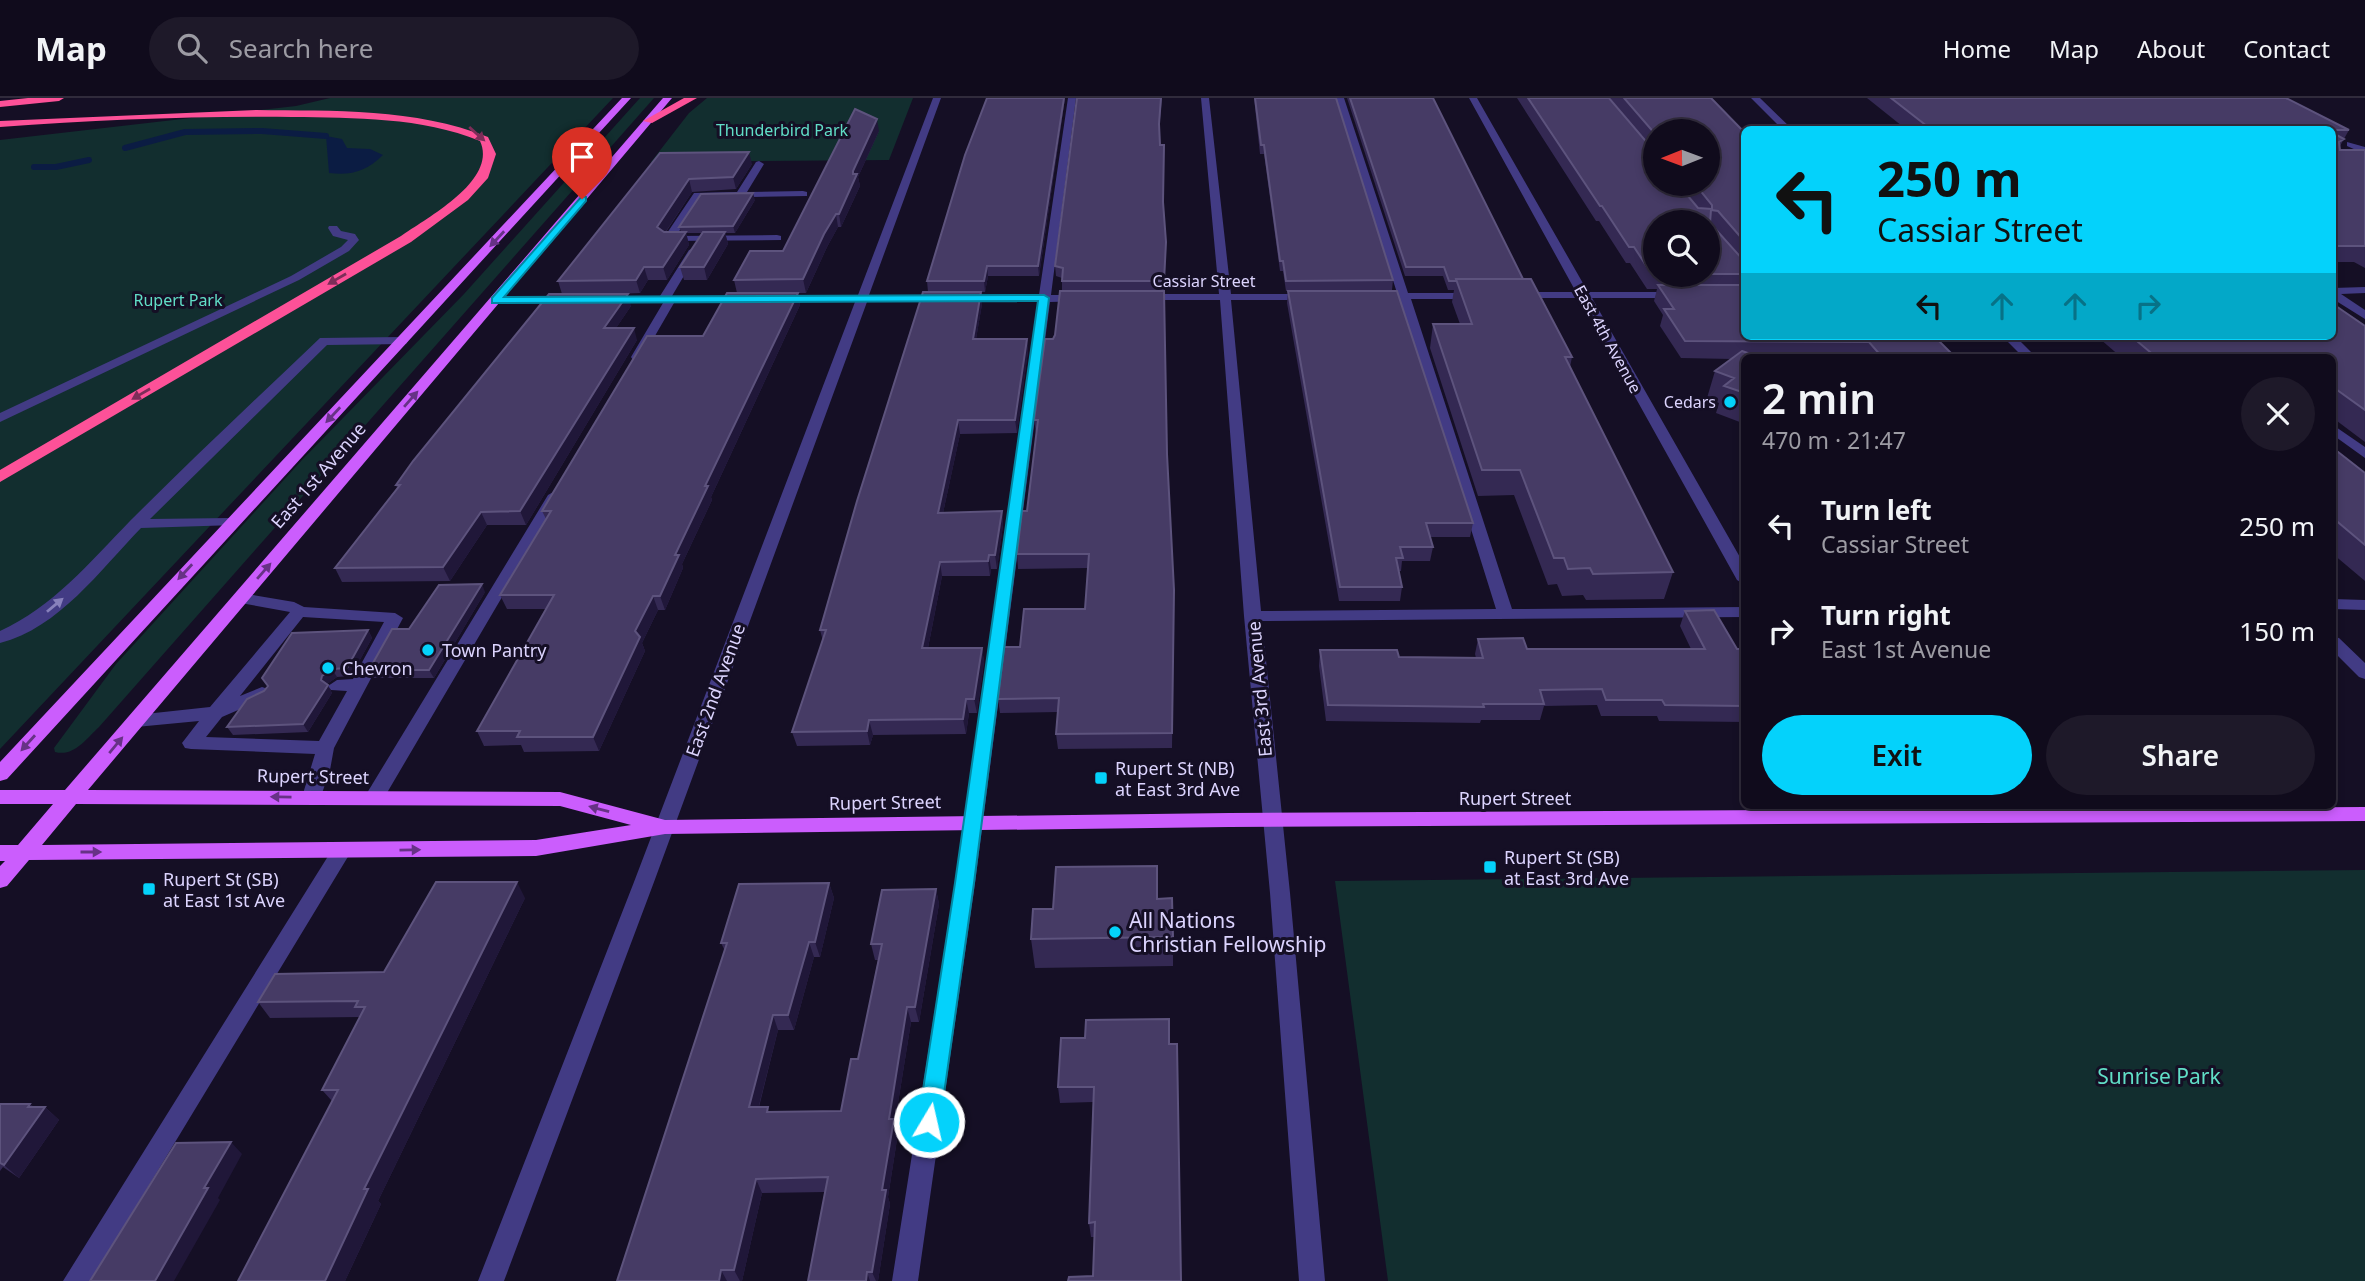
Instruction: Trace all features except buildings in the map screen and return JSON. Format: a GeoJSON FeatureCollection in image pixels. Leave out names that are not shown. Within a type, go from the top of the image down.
{"type":"FeatureCollection","features":[{"type":"Feature","properties":{"kind":"highway"},"geometry":{"type":"LineString","coordinates":[[0,104],[59,98]]}},
{"type":"Feature","properties":{"kind":"highway"},"geometry":{"type":"LineString","coordinates":[[648,121],[692,98]]}},
{"type":"Feature","properties":{"kind":"highway"},"geometry":{"type":"LineString","coordinates":[[0,122],[304,100]]}},
{"type":"Feature","properties":{"kind":"highway"},"geometry":{"type":"LineString","coordinates":[[0,477],[405,239],[464,197],[482,178],[490,154],[484,139],[462,122],[438,113],[390,104]]}},
{"type":"Feature","properties":{"kind":"highway"},"geometry":{"type":"LineString","coordinates":[[0,122],[125,105]]}},
{"type":"Feature","properties":{"kind":"main road","name":"East 1st Avenue"},"geometry":{"type":"LineString","coordinates":[[0,774],[627,98]]}},
{"type":"Feature","properties":{"kind":"main road","name":"East 1st Avenue"},"geometry":{"type":"LineString","coordinates":[[0,880],[668,98]]}},
{"type":"Feature","properties":{"kind":"main road","name":"Rupert Street"},"geometry":{"type":"LineString","coordinates":[[0,797],[560,799],[665,827]]}},
{"type":"Feature","properties":{"kind":"main road","name":"Rupert Street"},"geometry":{"type":"LineString","coordinates":[[0,853],[536,848],[665,827],[1872,811],[2365,814]]}},
{"type":"Feature","properties":{"kind":"street","name":"East 2nd Avenue"},"geometry":{"type":"LineString","coordinates":[[491,1281],[665,827],[937,98]]}},
{"type":"Feature","properties":{"kind":"street"},"geometry":{"type":"LineString","coordinates":[[905,1281],[972,822],[1072,98]]}},
{"type":"Feature","properties":{"kind":"street","name":"East 3rd Avenue"},"geometry":{"type":"LineString","coordinates":[[1205,98],[1226,297],[1271,820],[1282,907],[1312,1281]]}},
{"type":"Feature","properties":{"kind":"street"},"geometry":{"type":"LineString","coordinates":[[1340,98],[1506,614]]}},
{"type":"Feature","properties":{"kind":"street","name":"East 4th Avenue"},"geometry":{"type":"LineString","coordinates":[[1473,98],[1741,573]]}},
{"type":"Feature","properties":{"kind":"street"},"geometry":{"type":"LineString","coordinates":[[1755,98],[1785,126]]}},
{"type":"Feature","properties":{"kind":"street"},"geometry":{"type":"LineString","coordinates":[[2350,144],[2365,151]]}},
{"type":"Feature","properties":{"kind":"street"},"geometry":{"type":"LineString","coordinates":[[740,194],[759,164]]}},
{"type":"Feature","properties":{"kind":"street"},"geometry":{"type":"LineString","coordinates":[[778,238],[668,239],[698,195],[803,194]]}},
{"type":"Feature","properties":{"kind":"street"},"geometry":{"type":"LineString","coordinates":[[0,418],[295,278],[345,249],[354,240],[351,236],[337,234],[333,228]]}},
{"type":"Feature","properties":{"kind":"street"},"geometry":{"type":"LineString","coordinates":[[629,370],[701,239]]}},
{"type":"Feature","properties":{"kind":"street"},"geometry":{"type":"LineString","coordinates":[[2336,292],[2365,290]]}},
{"type":"Feature","properties":{"kind":"street"},"geometry":{"type":"LineString","coordinates":[[2336,294],[2365,315]]}},
{"type":"Feature","properties":{"kind":"street"},"geometry":{"type":"LineString","coordinates":[[1365,296],[1693,295]]}},
{"type":"Feature","properties":{"kind":"street","name":"Cassiar Street"},"geometry":{"type":"LineString","coordinates":[[1128,298],[1327,297]]}},
{"type":"Feature","properties":{"kind":"street"},"geometry":{"type":"LineString","coordinates":[[597,300],[1100,298]]}},
{"type":"Feature","properties":{"kind":"street"},"geometry":{"type":"LineString","coordinates":[[495,300],[584,300]]}},
{"type":"Feature","properties":{"kind":"street"},"geometry":{"type":"LineString","coordinates":[[2012,340],[2027,354]]}},
{"type":"Feature","properties":{"kind":"street"},"geometry":{"type":"LineString","coordinates":[[0,638],[32,623],[59,603],[324,341],[402,341]]}},
{"type":"Feature","properties":{"kind":"street"},"geometry":{"type":"LineString","coordinates":[[2336,431],[2365,454]]}},
{"type":"Feature","properties":{"kind":"street"},"geometry":{"type":"LineString","coordinates":[[374,798],[566,477]]}},
{"type":"Feature","properties":{"kind":"street"},"geometry":{"type":"LineString","coordinates":[[136,524],[231,522]]}},
{"type":"Feature","properties":{"kind":"street"},"geometry":{"type":"LineString","coordinates":[[241,598],[294,607],[299,612],[394,618],[325,748],[312,797]]}},
{"type":"Feature","properties":{"kind":"street"},"geometry":{"type":"LineString","coordinates":[[2336,604],[2365,605]]}},
{"type":"Feature","properties":{"kind":"street"},"geometry":{"type":"LineString","coordinates":[[299,612],[191,744],[325,748]]}},
{"type":"Feature","properties":{"kind":"street"},"geometry":{"type":"LineString","coordinates":[[1252,616],[1741,612]]}},
{"type":"Feature","properties":{"kind":"street"},"geometry":{"type":"LineString","coordinates":[[2336,645],[2365,673]]}},
{"type":"Feature","properties":{"kind":"street"},"geometry":{"type":"LineString","coordinates":[[337,685],[359,685]]}},
{"type":"Feature","properties":{"kind":"street"},"geometry":{"type":"LineString","coordinates":[[136,721],[216,713],[262,693]]}},
{"type":"Feature","properties":{"kind":"street"},"geometry":{"type":"LineString","coordinates":[[76,1281],[342,850]]}},
{"type":"Feature","properties":{"kind":"green space","name":"Rupert Park"},"geometry":{"type":"Polygon","coordinates":[[[330,98],[613,98],[0,749],[0,140],[296,106],[330,98]]]}},
{"type":"Feature","properties":{"kind":"green space"},"geometry":{"type":"Polygon","coordinates":[[[640,98],[654,98],[99,727],[74,749],[55,752],[54,748],[116,664],[302,460],[464,294],[640,98]]]}},
{"type":"Feature","properties":{"kind":"green space","name":"Thunderbird Park"},"geometry":{"type":"Polygon","coordinates":[[[707,98],[913,98],[889,160],[651,162],[689,113],[707,98]]]}},
{"type":"Feature","properties":{"kind":"green space","name":"Sunrise Park"},"geometry":{"type":"Polygon","coordinates":[[[2365,870],[2365,1281],[1388,1281],[1335,881],[2365,870]]]}},
{"type":"Feature","properties":{"kind":"water"},"geometry":{"type":"Polygon","coordinates":[[[326,136],[342,139],[347,148],[370,149],[383,155],[358,171],[329,173],[326,136]]]}},
{"type":"Feature","properties":{"kind":"waterway"},"geometry":{"type":"LineString","coordinates":[[125,148],[185,132],[262,131],[326,136]]}},
{"type":"Feature","properties":{"kind":"waterway"},"geometry":{"type":"LineString","coordinates":[[34,167],[56,167],[89,160]]}},
{"type":"Feature","properties":{"kind":"place","name":"Cedars"},"geometry":{"type":"Point","coordinates":[1730,402]}},
{"type":"Feature","properties":{"kind":"place","name":"Town Pantry"},"geometry":{"type":"Point","coordinates":[428,650]}},
{"type":"Feature","properties":{"kind":"place","name":"Chevron"},"geometry":{"type":"Point","coordinates":[328,668]}},
{"type":"Feature","properties":{"kind":"place","name":"Rupert St (NB) at East 3rd Ave"},"geometry":{"type":"Point","coordinates":[1101,778]}},
{"type":"Feature","properties":{"kind":"place","name":"Rupert St (SB) at East 3rd Ave"},"geometry":{"type":"Point","coordinates":[1490,867]}},
{"type":"Feature","properties":{"kind":"place","name":"Rupert St (SB) at East 1st Ave"},"geometry":{"type":"Point","coordinates":[149,889]}},
{"type":"Feature","properties":{"kind":"place","name":"All Nations Christian Fellowship"},"geometry":{"type":"Point","coordinates":[1115,932]}},
{"type":"Feature","properties":{"kind":"route"},"geometry":{"type":"LineString","coordinates":[[582,199],[495,300],[1044,298],[965,883],[929,1122]]}}]}
